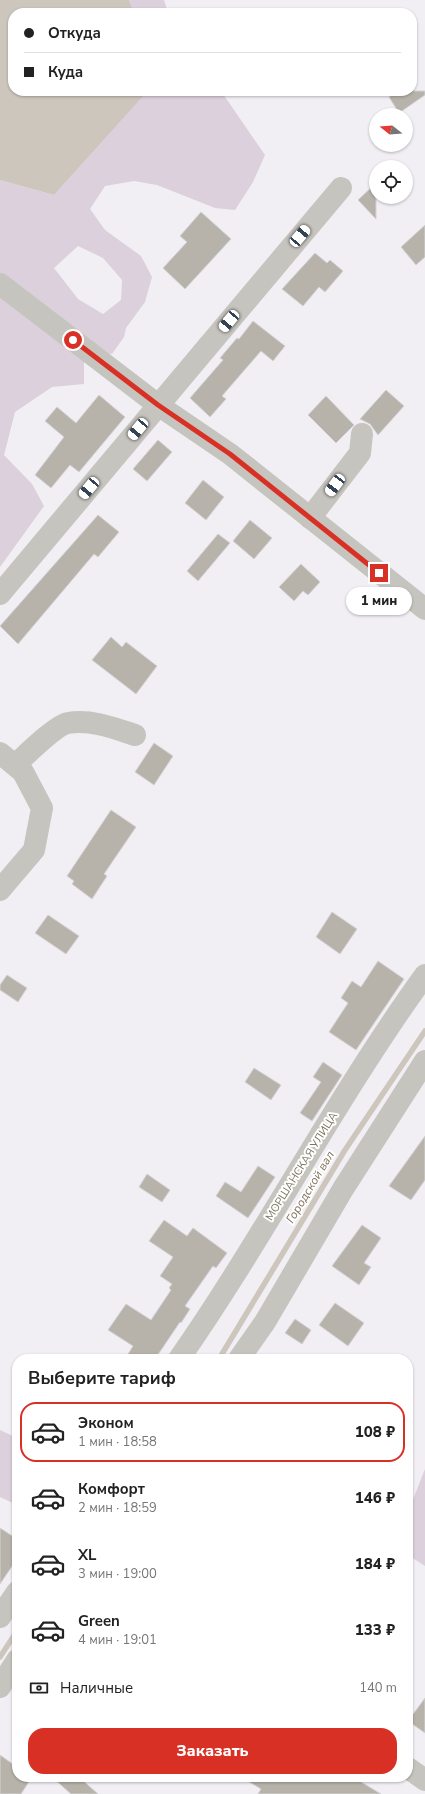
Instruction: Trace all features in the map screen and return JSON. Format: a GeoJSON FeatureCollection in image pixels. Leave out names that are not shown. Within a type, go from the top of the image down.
{"type":"FeatureCollection","features":[{"type":"Feature","properties":{"kind":"street"},"geometry":{"type":"LineString","coordinates":[[0,594],[340,188]]}},
{"type":"Feature","properties":{"kind":"street"},"geometry":{"type":"LineString","coordinates":[[0,284],[158,405],[230,454],[425,609]]}},
{"type":"Feature","properties":{"kind":"street"},"geometry":{"type":"LineString","coordinates":[[310,518],[360,453],[362,434]]}},
{"type":"Feature","properties":{"kind":"street"},"geometry":{"type":"LineString","coordinates":[[0,890],[34,850],[42,808],[23,772],[7,759],[47,737],[67,723],[94,723],[135,735]]}},
{"type":"Feature","properties":{"kind":"street","name":"МОРШАНСКАЯ УЛИЦА"},"geometry":{"type":"LineString","coordinates":[[183,1354],[210,1315],[401,1007],[425,975]]}},
{"type":"Feature","properties":{"kind":"street"},"geometry":{"type":"LineString","coordinates":[[243,1354],[265,1322],[343,1189],[425,1061]]}},
{"type":"Feature","properties":{"kind":"street"},"geometry":{"type":"LineString","coordinates":[[0,1617],[12,1599]]}},
{"type":"Feature","properties":{"kind":"street"},"geometry":{"type":"LineString","coordinates":[[0,1687],[12,1668]]}},
{"type":"Feature","properties":{"kind":"street"},"geometry":{"type":"LineString","coordinates":[[413,1772],[425,1780]]}},
{"type":"Feature","properties":{"kind":"shaded area"},"geometry":{"type":"Polygon","coordinates":[[[0,0],[129,0],[132,8],[8,8],[8,96],[143,96],[54,195],[0,180],[0,0]]]}},
{"type":"Feature","properties":{"kind":"shaded area"},"geometry":{"type":"Polygon","coordinates":[[[129,0],[164,0],[166,8],[132,8],[129,0]]]}},
{"type":"Feature","properties":{"kind":"shaded area"},"geometry":{"type":"Polygon","coordinates":[[[143,96],[224,96],[265,155],[253,182],[235,210],[215,208],[157,185],[134,181],[105,186],[90,209],[105,230],[141,256],[152,277],[145,302],[126,328],[124,337],[112,354],[91,351],[0,276],[0,180],[54,195],[143,96]],[[78,246],[54,268],[78,299],[103,314],[121,300],[122,280],[103,258],[78,246]]]}},
{"type":"Feature","properties":{"kind":"shaded area"},"geometry":{"type":"Polygon","coordinates":[[[0,294],[84,358],[84,384],[52,387],[15,412],[4,455],[32,484],[44,506],[0,567],[0,294]]]}},
{"type":"Feature","properties":{"kind":"shaded area"},"geometry":{"type":"Polygon","coordinates":[[[0,1430],[12,1436],[12,1503],[0,1497],[0,1430]]]}},
{"type":"Feature","properties":{"kind":"shaded area"},"geometry":{"type":"Polygon","coordinates":[[[425,1469],[425,1566],[413,1558],[413,1499],[425,1469]]]}},
{"type":"Feature","properties":{"kind":"building"},"geometry":{"type":"Polygon","coordinates":[[[417,91],[425,91],[425,95],[406,108],[396,108],[389,97],[390,96],[417,96],[417,91]]]}},
{"type":"Feature","properties":{"kind":"building"},"geometry":{"type":"Polygon","coordinates":[[[369,190],[369,204],[376,204],[376,219],[358,200],[369,190]]]}},
{"type":"Feature","properties":{"kind":"building"},"geometry":{"type":"Polygon","coordinates":[[[201,212],[231,239],[185,289],[163,268],[187,242],[180,236],[201,212]]]}},
{"type":"Feature","properties":{"kind":"building"},"geometry":{"type":"Polygon","coordinates":[[[425,225],[425,257],[416,265],[401,247],[425,225]]]}},
{"type":"Feature","properties":{"kind":"building"},"geometry":{"type":"Polygon","coordinates":[[[315,253],[327,263],[330,260],[343,271],[325,292],[319,287],[303,306],[282,289],[315,253]]]}},
{"type":"Feature","properties":{"kind":"building"},"geometry":{"type":"Polygon","coordinates":[[[253,321],[285,346],[273,361],[261,351],[222,396],[226,399],[210,417],[190,398],[223,360],[220,358],[237,338],[239,339],[253,321]]]}},
{"type":"Feature","properties":{"kind":"building"},"geometry":{"type":"Polygon","coordinates":[[[386,390],[404,406],[378,435],[370,424],[360,419],[386,390]]]}},
{"type":"Feature","properties":{"kind":"building"},"geometry":{"type":"Polygon","coordinates":[[[99,395],[125,417],[79,472],[70,465],[51,488],[35,475],[64,437],[45,421],[57,407],[76,423],[99,395]]]}},
{"type":"Feature","properties":{"kind":"building"},"geometry":{"type":"Polygon","coordinates":[[[326,396],[354,425],[336,443],[308,415],[326,396]]]}},
{"type":"Feature","properties":{"kind":"building"},"geometry":{"type":"Polygon","coordinates":[[[158,440],[172,452],[147,481],[133,469],[158,440]]]}},
{"type":"Feature","properties":{"kind":"building"},"geometry":{"type":"Polygon","coordinates":[[[203,480],[224,497],[206,520],[185,503],[203,480]]]}},
{"type":"Feature","properties":{"kind":"building"},"geometry":{"type":"Polygon","coordinates":[[[98,515],[119,532],[98,557],[94,554],[18,644],[0,626],[98,515]]]}},
{"type":"Feature","properties":{"kind":"building"},"geometry":{"type":"Polygon","coordinates":[[[250,520],[272,538],[254,559],[233,541],[250,520]]]}},
{"type":"Feature","properties":{"kind":"building"},"geometry":{"type":"Polygon","coordinates":[[[218,534],[230,543],[198,581],[187,571],[218,534]]]}},
{"type":"Feature","properties":{"kind":"building"},"geometry":{"type":"Polygon","coordinates":[[[301,564],[320,582],[308,595],[303,591],[294,601],[279,587],[301,564]]]}},
{"type":"Feature","properties":{"kind":"building"},"geometry":{"type":"Polygon","coordinates":[[[111,637],[122,647],[126,642],[157,666],[136,694],[92,660],[111,637]]]}},
{"type":"Feature","properties":{"kind":"building"},"geometry":{"type":"Polygon","coordinates":[[[154,743],[173,756],[154,785],[135,772],[154,743]]]}},
{"type":"Feature","properties":{"kind":"building"},"geometry":{"type":"Polygon","coordinates":[[[111,810],[136,827],[104,874],[107,876],[92,899],[72,884],[74,881],[67,876],[111,810]]]}},
{"type":"Feature","properties":{"kind":"building"},"geometry":{"type":"Polygon","coordinates":[[[332,912],[357,929],[340,954],[316,937],[332,912]]]}},
{"type":"Feature","properties":{"kind":"building"},"geometry":{"type":"Polygon","coordinates":[[[48,915],[79,936],[66,954],[35,933],[48,915]]]}},
{"type":"Feature","properties":{"kind":"building"},"geometry":{"type":"Polygon","coordinates":[[[378,961],[404,979],[356,1050],[329,1032],[348,1003],[341,998],[352,981],[361,987],[378,961]]]}},
{"type":"Feature","properties":{"kind":"building"},"geometry":{"type":"Polygon","coordinates":[[[7,975],[27,988],[18,1002],[0,990],[0,985],[7,975]]]}},
{"type":"Feature","properties":{"kind":"building"},"geometry":{"type":"Polygon","coordinates":[[[323,1062],[342,1075],[312,1121],[300,1113],[321,1082],[313,1077],[323,1062]]]}},
{"type":"Feature","properties":{"kind":"building"},"geometry":{"type":"Polygon","coordinates":[[[254,1068],[281,1085],[271,1100],[245,1082],[254,1068]]]}},
{"type":"Feature","properties":{"kind":"building"},"geometry":{"type":"Polygon","coordinates":[[[425,1136],[425,1180],[411,1200],[389,1186],[425,1136]]]}},
{"type":"Feature","properties":{"kind":"building"},"geometry":{"type":"Polygon","coordinates":[[[258,1166],[275,1177],[248,1218],[216,1196],[225,1182],[241,1192],[258,1166]]]}},
{"type":"Feature","properties":{"kind":"building"},"geometry":{"type":"Polygon","coordinates":[[[147,1174],[170,1190],[162,1202],[139,1187],[147,1174]]]}},
{"type":"Feature","properties":{"kind":"building"},"geometry":{"type":"Polygon","coordinates":[[[164,1220],[187,1236],[193,1228],[227,1253],[216,1268],[213,1266],[185,1306],[190,1309],[158,1354],[128,1354],[133,1346],[108,1330],[126,1304],[151,1320],[171,1290],[169,1288],[172,1284],[160,1276],[173,1257],[149,1241],[164,1220]]]}},
{"type":"Feature","properties":{"kind":"building"},"geometry":{"type":"Polygon","coordinates":[[[362,1225],[381,1238],[364,1263],[371,1267],[359,1285],[332,1266],[362,1225]]]}},
{"type":"Feature","properties":{"kind":"building"},"geometry":{"type":"Polygon","coordinates":[[[335,1303],[364,1323],[348,1346],[319,1325],[335,1303]]]}},
{"type":"Feature","properties":{"kind":"building"},"geometry":{"type":"Polygon","coordinates":[[[295,1319],[311,1330],[302,1344],[285,1333],[295,1319]]]}},
{"type":"Feature","properties":{"kind":"building"},"geometry":{"type":"Polygon","coordinates":[[[0,1528],[12,1536],[12,1566],[0,1584],[0,1528]]]}},
{"type":"Feature","properties":{"kind":"building"},"geometry":{"type":"Polygon","coordinates":[[[425,1698],[425,1733],[413,1725],[413,1714],[425,1698]]]}},
{"type":"Feature","properties":{"kind":"building"},"geometry":{"type":"Polygon","coordinates":[[[0,1755],[12,1763],[12,1782],[29,1782],[21,1794],[0,1794],[0,1755]]]}},
{"type":"Feature","properties":{"kind":"building"},"geometry":{"type":"Polygon","coordinates":[[[58,1782],[85,1782],[98,1794],[71,1794],[58,1782]]]}},
{"type":"Feature","properties":{"kind":"building"},"geometry":{"type":"Polygon","coordinates":[[[249,1782],[361,1782],[381,1794],[258,1794],[261,1789],[249,1782]]]}},
{"type":"Feature","properties":{"kind":"waterway","name":"Городской вал"},"geometry":{"type":"LineString","coordinates":[[222,1354],[345,1150],[425,1031]]}},
{"type":"Feature","properties":{"kind":"waterway","name":"Городской вал"},"geometry":{"type":"LineString","coordinates":[[0,1657],[12,1639]]}},
{"type":"Feature","properties":{"kind":"route"},"geometry":{"type":"LineString","coordinates":[[73,340],[158,405],[230,454],[379,573]]}}]}
